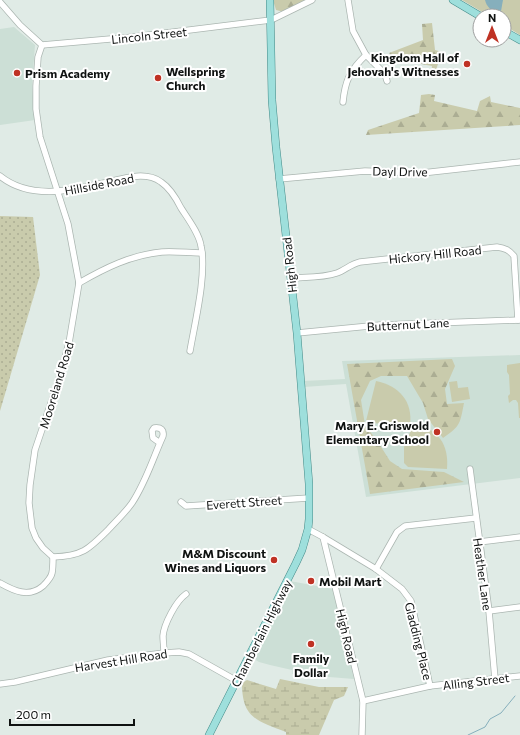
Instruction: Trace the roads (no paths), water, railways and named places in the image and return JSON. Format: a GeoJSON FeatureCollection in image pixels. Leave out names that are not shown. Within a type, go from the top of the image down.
{"type":"FeatureCollection","features":[{"type":"Feature","properties":{"kind":"main road","name":"High Road"},"geometry":{"type":"LineString","coordinates":[[270,0],[272,20],[272,100],[296,333],[309,498],[308,529]]}},
{"type":"Feature","properties":{"kind":"main road"},"geometry":{"type":"LineString","coordinates":[[453,0],[472,11]]}},
{"type":"Feature","properties":{"kind":"main road","name":"Chamberlain Highway"},"geometry":{"type":"LineString","coordinates":[[209,735],[299,558],[308,529]]}},
{"type":"Feature","properties":{"kind":"street","name":"Lincoln Street"},"geometry":{"type":"LineString","coordinates":[[42,45],[133,37],[272,20],[312,0]]}},
{"type":"Feature","properties":{"kind":"street"},"geometry":{"type":"LineString","coordinates":[[348,0],[353,31],[366,56],[385,74],[387,81]]}},
{"type":"Feature","properties":{"kind":"street"},"geometry":{"type":"LineString","coordinates":[[0,2],[20,25],[42,45]]}},
{"type":"Feature","properties":{"kind":"street","name":"Mooreland Road"},"geometry":{"type":"LineString","coordinates":[[42,45],[38,57],[36,109],[40,137],[68,224],[79,283],[69,342],[36,450],[30,485],[29,502],[32,528],[36,538],[43,548],[53,557]]}},
{"type":"Feature","properties":{"kind":"street"},"geometry":{"type":"LineString","coordinates":[[343,102],[348,77],[353,68],[366,56]]}},
{"type":"Feature","properties":{"kind":"street","name":"Dayl Drive"},"geometry":{"type":"LineString","coordinates":[[279,179],[365,171],[422,173],[520,162]]}},
{"type":"Feature","properties":{"kind":"street","name":"Hillside Road"},"geometry":{"type":"LineString","coordinates":[[0,176],[22,188],[58,192],[132,176],[147,176],[160,181],[173,193],[201,244],[203,264],[190,351]]}},
{"type":"Feature","properties":{"kind":"street","name":"Hickory Hill Road"},"geometry":{"type":"LineString","coordinates":[[291,278],[329,275],[352,264],[360,262],[497,247],[504,248],[510,250],[514,256],[519,320]]}},
{"type":"Feature","properties":{"kind":"street"},"geometry":{"type":"LineString","coordinates":[[79,283],[120,262],[141,255],[164,252],[202,253]]}},
{"type":"Feature","properties":{"kind":"street","name":"Butternut Lane"},"geometry":{"type":"LineString","coordinates":[[296,333],[380,325],[519,320]]}},
{"type":"Feature","properties":{"kind":"street"},"geometry":{"type":"LineString","coordinates":[[0,583],[19,592],[26,593],[37,590],[50,579],[53,569],[53,557],[72,556],[82,553],[96,542],[126,511],[139,491],[160,443]]}},
{"type":"Feature","properties":{"kind":"street","name":"Heather Lane"},"geometry":{"type":"LineString","coordinates":[[470,469],[495,679]]}},
{"type":"Feature","properties":{"kind":"street","name":"Everett Street"},"geometry":{"type":"LineString","coordinates":[[181,502],[186,506],[309,498]]}},
{"type":"Feature","properties":{"kind":"street"},"geometry":{"type":"LineString","coordinates":[[376,569],[397,532],[405,526],[476,518]]}},
{"type":"Feature","properties":{"kind":"street","name":"Gladding Place"},"geometry":{"type":"LineString","coordinates":[[308,529],[376,569],[402,589],[411,601],[430,686]]}},
{"type":"Feature","properties":{"kind":"street","name":"High Road"},"geometry":{"type":"LineString","coordinates":[[323,537],[363,701],[362,735]]}},
{"type":"Feature","properties":{"kind":"street"},"geometry":{"type":"LineString","coordinates":[[479,542],[520,537]]}},
{"type":"Feature","properties":{"kind":"street"},"geometry":{"type":"LineString","coordinates":[[164,653],[164,630],[177,603],[186,594]]}},
{"type":"Feature","properties":{"kind":"street"},"geometry":{"type":"LineString","coordinates":[[488,611],[520,607]]}},
{"type":"Feature","properties":{"kind":"street","name":"Harvest Hill Road"},"geometry":{"type":"LineString","coordinates":[[0,684],[15,682],[108,660],[179,652],[189,654],[237,681]]}},
{"type":"Feature","properties":{"kind":"street","name":"Alling Street"},"geometry":{"type":"LineString","coordinates":[[363,701],[430,686],[520,676]]}},
{"type":"Feature","properties":{"kind":"water"},"geometry":{"type":"Polygon","coordinates":[[[485,0],[503,0],[502,8],[490,8],[485,0]]]}},
{"type":"Feature","properties":{"kind":"waterway"},"geometry":{"type":"LineString","coordinates":[[468,735],[485,727],[490,719],[501,713],[515,696]]}},
{"type":"Feature","properties":{"kind":"place","name":"Kingdom Hall of Jehovah's Witnesses"},"geometry":{"type":"Point","coordinates":[467,64]}},
{"type":"Feature","properties":{"kind":"place","name":"Prism Academy"},"geometry":{"type":"Point","coordinates":[17,73]}},
{"type":"Feature","properties":{"kind":"place","name":"Wellspring Church"},"geometry":{"type":"Point","coordinates":[158,78]}},
{"type":"Feature","properties":{"kind":"place","name":"Mary E. Griswold Elementary School"},"geometry":{"type":"Point","coordinates":[437,432]}},
{"type":"Feature","properties":{"kind":"place","name":"M&M Discount Wines and Liquors"},"geometry":{"type":"Point","coordinates":[274,560]}},
{"type":"Feature","properties":{"kind":"place","name":"Mobil Mart"},"geometry":{"type":"Point","coordinates":[311,581]}},
{"type":"Feature","properties":{"kind":"place","name":"Family Dollar"},"geometry":{"type":"Point","coordinates":[311,644]}}]}
